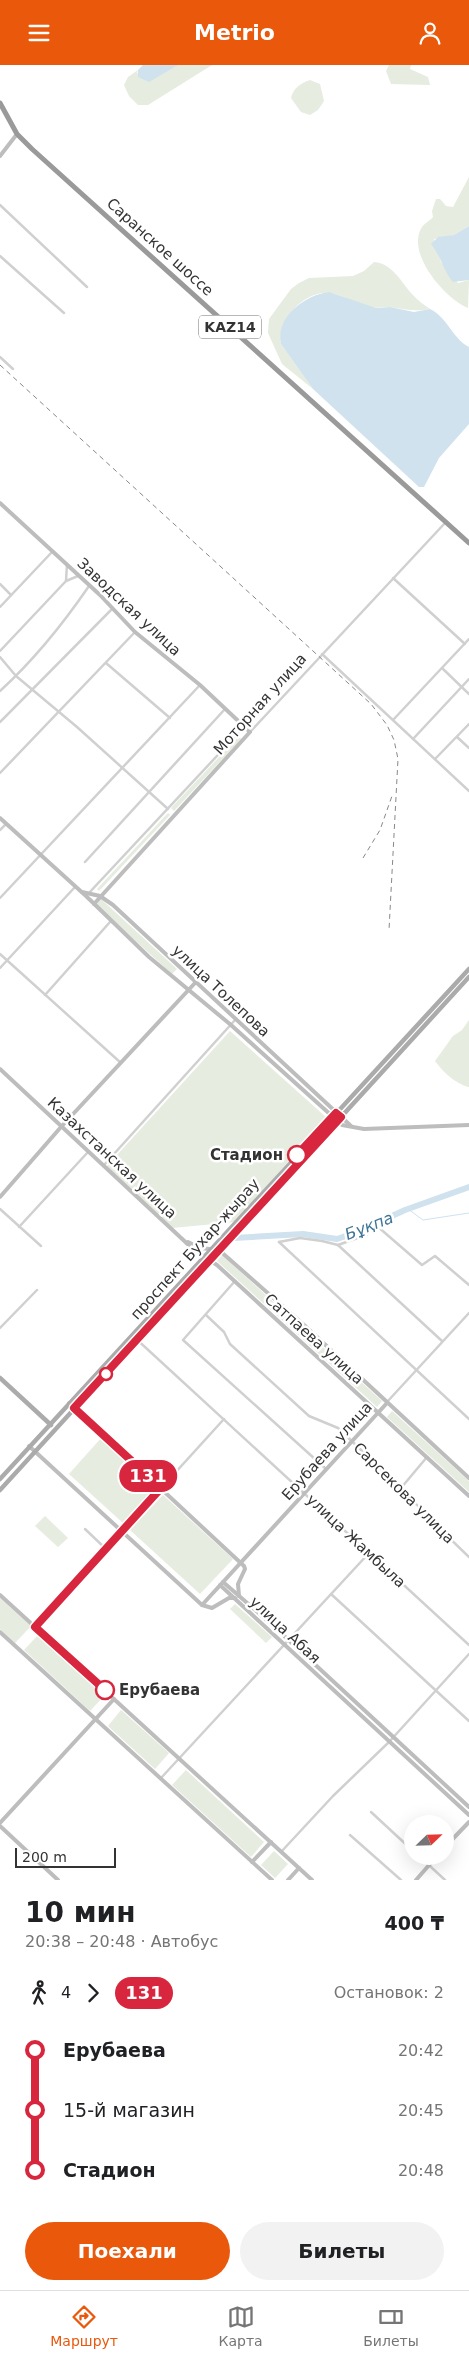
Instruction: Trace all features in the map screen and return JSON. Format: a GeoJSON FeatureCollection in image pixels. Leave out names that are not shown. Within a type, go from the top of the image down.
{"type":"FeatureCollection","features":[{"type":"Feature","properties":{"kind":"highway","name":"Саранское шоссе"},"geometry":{"type":"LineString","coordinates":[[0,103],[17,134],[469,543]]}},
{"type":"Feature","properties":{"kind":"main road"},"geometry":{"type":"LineString","coordinates":[[0,156],[17,134]]}},
{"type":"Feature","properties":{"kind":"main road","name":"Заводская улица"},"geometry":{"type":"LineString","coordinates":[[0,503],[90,585],[135,631],[200,685],[250,732]]}},
{"type":"Feature","properties":{"kind":"main road","name":"Моторная улица"},"geometry":{"type":"LineString","coordinates":[[94,904],[250,732]]}},
{"type":"Feature","properties":{"kind":"main road","name":"улица Толепова"},"geometry":{"type":"LineString","coordinates":[[0,818],[86,896],[110,922],[347,1127],[364,1129],[469,1125]]}},
{"type":"Feature","properties":{"kind":"main road","name":"улица Толепова"},"geometry":{"type":"LineString","coordinates":[[81,892],[100,896],[113,905],[334,1115]]}},
{"type":"Feature","properties":{"kind":"main road","name":"проспект Бухар-жырау"},"geometry":{"type":"LineString","coordinates":[[0,1479],[69,1403],[219,1251],[339,1119],[469,969]]}},
{"type":"Feature","properties":{"kind":"main road","name":"проспект Бухар-жырау"},"geometry":{"type":"LineString","coordinates":[[0,1489],[74,1408],[204,1258],[334,1115],[441,1003],[469,977]]}},
{"type":"Feature","properties":{"kind":"main road"},"geometry":{"type":"LineString","coordinates":[[0,1197],[61,1127],[195,983]]}},
{"type":"Feature","properties":{"kind":"main road","name":"Казахстанская улица"},"geometry":{"type":"LineString","coordinates":[[0,1069],[102,1166],[209,1261]]}},
{"type":"Feature","properties":{"kind":"main road","name":"Сатпаева улица"},"geometry":{"type":"LineString","coordinates":[[184,1239],[200,1247],[213,1248],[219,1251],[304,1325],[469,1478]]}},
{"type":"Feature","properties":{"kind":"main road","name":"Сатпаева улица"},"geometry":{"type":"LineString","coordinates":[[209,1261],[217,1265],[235,1281],[469,1496]]}},
{"type":"Feature","properties":{"kind":"main road"},"geometry":{"type":"LineString","coordinates":[[0,1378],[55,1429]]}},
{"type":"Feature","properties":{"kind":"main road"},"geometry":{"type":"LineString","coordinates":[[69,1403],[242,1562]]}},
{"type":"Feature","properties":{"kind":"main road","name":"Ерубаева улица"},"geometry":{"type":"LineString","coordinates":[[202,1605],[386,1403]]}},
{"type":"Feature","properties":{"kind":"main road"},"geometry":{"type":"LineString","coordinates":[[29,1446],[123,1530],[202,1605]]}},
{"type":"Feature","properties":{"kind":"main road","name":"улица Абая"},"geometry":{"type":"LineString","coordinates":[[242,1562],[246,1569],[238,1584],[237,1597],[284,1645],[469,1815]]}},
{"type":"Feature","properties":{"kind":"main road"},"geometry":{"type":"LineString","coordinates":[[222,1584],[237,1597]]}},
{"type":"Feature","properties":{"kind":"main road"},"geometry":{"type":"LineString","coordinates":[[0,1595],[312,1880]]}},
{"type":"Feature","properties":{"kind":"main road","name":"улица Абая"},"geometry":{"type":"LineString","coordinates":[[202,1605],[212,1607],[228,1598],[237,1597],[289,1640],[469,1807]]}},
{"type":"Feature","properties":{"kind":"main road"},"geometry":{"type":"LineString","coordinates":[[0,1633],[272,1880]]}},
{"type":"Feature","properties":{"kind":"main road"},"geometry":{"type":"LineString","coordinates":[[58,1880],[0,1825],[114,1699]]}},
{"type":"Feature","properties":{"kind":"main road"},"geometry":{"type":"LineString","coordinates":[[454,1838],[469,1822]]}},
{"type":"Feature","properties":{"kind":"main road"},"geometry":{"type":"LineString","coordinates":[[252,1862],[271,1842]]}},
{"type":"Feature","properties":{"kind":"main road"},"geometry":{"type":"LineString","coordinates":[[416,1880],[429,1865]]}},
{"type":"Feature","properties":{"kind":"main road"},"geometry":{"type":"LineString","coordinates":[[288,1880],[299,1868]]}},
{"type":"Feature","properties":{"kind":"street"},"geometry":{"type":"LineString","coordinates":[[0,205],[87,287]]}},
{"type":"Feature","properties":{"kind":"street"},"geometry":{"type":"LineString","coordinates":[[0,256],[64,313]]}},
{"type":"Feature","properties":{"kind":"street"},"geometry":{"type":"LineString","coordinates":[[0,357],[13,369]]}},
{"type":"Feature","properties":{"kind":"street","name":"Моторная улица"},"geometry":{"type":"LineString","coordinates":[[250,732],[446,522]]}},
{"type":"Feature","properties":{"kind":"street"},"geometry":{"type":"LineString","coordinates":[[0,607],[53,551]]}},
{"type":"Feature","properties":{"kind":"street"},"geometry":{"type":"LineString","coordinates":[[66,581],[67,564]]}},
{"type":"Feature","properties":{"kind":"street"},"geometry":{"type":"LineString","coordinates":[[0,651],[66,581],[79,575]]}},
{"type":"Feature","properties":{"kind":"street"},"geometry":{"type":"LineString","coordinates":[[393,578],[465,644]]}},
{"type":"Feature","properties":{"kind":"street"},"geometry":{"type":"LineString","coordinates":[[0,585],[11,595]]}},
{"type":"Feature","properties":{"kind":"street"},"geometry":{"type":"LineString","coordinates":[[0,691],[16,676],[65,621],[90,585]]}},
{"type":"Feature","properties":{"kind":"street"},"geometry":{"type":"LineString","coordinates":[[0,723],[32,688],[112,609]]}},
{"type":"Feature","properties":{"kind":"street"},"geometry":{"type":"LineString","coordinates":[[0,773],[135,631]]}},
{"type":"Feature","properties":{"kind":"street"},"geometry":{"type":"LineString","coordinates":[[393,720],[469,639]]}},
{"type":"Feature","properties":{"kind":"street"},"geometry":{"type":"LineString","coordinates":[[322,654],[469,791]]}},
{"type":"Feature","properties":{"kind":"street"},"geometry":{"type":"LineString","coordinates":[[0,657],[16,676],[60,712],[168,809]]}},
{"type":"Feature","properties":{"kind":"street"},"geometry":{"type":"LineString","coordinates":[[106,663],[170,718]]}},
{"type":"Feature","properties":{"kind":"street"},"geometry":{"type":"LineString","coordinates":[[442,668],[469,694]]}},
{"type":"Feature","properties":{"kind":"street"},"geometry":{"type":"LineString","coordinates":[[413,739],[469,679]]}},
{"type":"Feature","properties":{"kind":"street"},"geometry":{"type":"LineString","coordinates":[[0,898],[200,685]]}},
{"type":"Feature","properties":{"kind":"street"},"geometry":{"type":"LineString","coordinates":[[85,862],[225,709]]}},
{"type":"Feature","properties":{"kind":"street"},"geometry":{"type":"LineString","coordinates":[[435,759],[469,724]]}},
{"type":"Feature","properties":{"kind":"street","name":"Моторная улица"},"geometry":{"type":"LineString","coordinates":[[86,896],[244,727]]}},
{"type":"Feature","properties":{"kind":"street"},"geometry":{"type":"LineString","coordinates":[[457,737],[469,748]]}},
{"type":"Feature","properties":{"kind":"street"},"geometry":{"type":"LineString","coordinates":[[0,830],[6,823]]}},
{"type":"Feature","properties":{"kind":"street"},"geometry":{"type":"LineString","coordinates":[[0,968],[75,886]]}},
{"type":"Feature","properties":{"kind":"street"},"geometry":{"type":"LineString","coordinates":[[45,995],[110,922]]}},
{"type":"Feature","properties":{"kind":"street"},"geometry":{"type":"LineString","coordinates":[[0,954],[121,1064]]}},
{"type":"Feature","properties":{"kind":"street"},"geometry":{"type":"LineString","coordinates":[[102,1166],[235,1020]]}},
{"type":"Feature","properties":{"kind":"street"},"geometry":{"type":"LineString","coordinates":[[19,1227],[88,1152]]}},
{"type":"Feature","properties":{"kind":"street"},"geometry":{"type":"LineString","coordinates":[[0,1209],[40,1246]]}},
{"type":"Feature","properties":{"kind":"street"},"geometry":{"type":"LineString","coordinates":[[338,1245],[366,1235],[377,1226],[422,1265],[435,1256],[469,1285]]}},
{"type":"Feature","properties":{"kind":"street"},"geometry":{"type":"LineString","coordinates":[[442,1341],[338,1245],[300,1239],[279,1242],[414,1370],[469,1419]]}},
{"type":"Feature","properties":{"kind":"street"},"geometry":{"type":"LineString","coordinates":[[235,1281],[183,1340],[326,1469]]}},
{"type":"Feature","properties":{"kind":"street"},"geometry":{"type":"LineString","coordinates":[[0,1328],[37,1290]]}},
{"type":"Feature","properties":{"kind":"street","name":"Ерубаева улица"},"geometry":{"type":"LineString","coordinates":[[386,1403],[414,1370],[469,1313]]}},
{"type":"Feature","properties":{"kind":"street","name":"Сарсекова улица"},"geometry":{"type":"LineString","coordinates":[[206,1315],[224,1332],[230,1344],[309,1416],[338,1429],[352,1441],[469,1557]]}},
{"type":"Feature","properties":{"kind":"street","name":"улица Жамбыла"},"geometry":{"type":"LineString","coordinates":[[135,1338],[469,1645]]}},
{"type":"Feature","properties":{"kind":"street"},"geometry":{"type":"LineString","coordinates":[[35,1627],[224,1419]]}},
{"type":"Feature","properties":{"kind":"street"},"geometry":{"type":"LineString","coordinates":[[401,1488],[427,1457]]}},
{"type":"Feature","properties":{"kind":"street"},"geometry":{"type":"LineString","coordinates":[[85,1529],[106,1549]]}},
{"type":"Feature","properties":{"kind":"street"},"geometry":{"type":"LineString","coordinates":[[160,1779],[369,1553]]}},
{"type":"Feature","properties":{"kind":"street"},"geometry":{"type":"LineString","coordinates":[[331,1595],[469,1721]]}},
{"type":"Feature","properties":{"kind":"street"},"geometry":{"type":"LineString","coordinates":[[281,1852],[333,1796],[389,1742],[469,1654]]}},
{"type":"Feature","properties":{"kind":"street"},"geometry":{"type":"LineString","coordinates":[[371,1812],[404,1843]]}},
{"type":"Feature","properties":{"kind":"street"},"geometry":{"type":"LineString","coordinates":[[350,1835],[401,1880]]}},
{"type":"Feature","properties":{"kind":"street"},"geometry":{"type":"LineString","coordinates":[[429,1865],[445,1880]]}},
{"type":"Feature","properties":{"kind":"shaded area"},"geometry":{"type":"Polygon","coordinates":[[[178,65],[212,65],[148,105],[138,105],[129,96],[124,85],[128,77],[138,70],[137,73],[149,81],[178,65]]]}},
{"type":"Feature","properties":{"kind":"shaded area"},"geometry":{"type":"Polygon","coordinates":[[[389,65],[411,65],[410,69],[428,77],[430,85],[391,84],[386,71],[389,65]]]}},
{"type":"Feature","properties":{"kind":"shaded area"},"geometry":{"type":"Polygon","coordinates":[[[310,80],[320,84],[324,101],[318,110],[310,115],[301,112],[291,98],[298,86],[310,80]]]}},
{"type":"Feature","properties":{"kind":"shaded area"},"geometry":{"type":"Polygon","coordinates":[[[469,177],[469,226],[454,235],[434,239],[441,262],[458,283],[469,280],[468,308],[440,287],[425,264],[420,253],[418,241],[421,229],[433,217],[432,211],[436,199],[440,199],[446,206],[453,207],[469,177]]]}},
{"type":"Feature","properties":{"kind":"shaded area"},"geometry":{"type":"Polygon","coordinates":[[[374,262],[391,269],[414,296],[430,309],[414,310],[372,307],[330,293],[321,293],[302,301],[294,308],[283,325],[281,344],[313,389],[282,364],[268,333],[269,319],[291,289],[299,283],[309,278],[353,276],[364,271],[374,262]]]}},
{"type":"Feature","properties":{"kind":"shaded area"},"geometry":{"type":"Polygon","coordinates":[[[239,736],[241,739],[174,811],[171,808],[239,736]]]}},
{"type":"Feature","properties":{"kind":"shaded area"},"geometry":{"type":"Polygon","coordinates":[[[168,813],[170,815],[99,891],[97,889],[168,813]]]}},
{"type":"Feature","properties":{"kind":"shaded area"},"geometry":{"type":"Polygon","coordinates":[[[101,899],[177,969],[172,974],[96,905],[101,899]]]}},
{"type":"Feature","properties":{"kind":"shaded area"},"geometry":{"type":"Polygon","coordinates":[[[469,1020],[468,1087],[450,1077],[435,1061],[453,1036],[462,1030],[469,1020]]]}},
{"type":"Feature","properties":{"kind":"shaded area"},"geometry":{"type":"Polygon","coordinates":[[[230,1031],[327,1118],[235,1222],[172,1228],[106,1167],[230,1031]]]}},
{"type":"Feature","properties":{"kind":"shaded area"},"geometry":{"type":"Polygon","coordinates":[[[222,1255],[382,1401],[377,1407],[217,1261],[222,1255]]]}},
{"type":"Feature","properties":{"kind":"shaded area"},"geometry":{"type":"Polygon","coordinates":[[[392,1411],[469,1481],[469,1492],[387,1417],[392,1411]]]}},
{"type":"Feature","properties":{"kind":"shaded area"},"geometry":{"type":"Polygon","coordinates":[[[102,1437],[156,1486],[123,1523],[69,1474],[102,1437]]]}},
{"type":"Feature","properties":{"kind":"shaded area"},"geometry":{"type":"Polygon","coordinates":[[[163,1495],[233,1559],[200,1594],[130,1530],[163,1495]]]}},
{"type":"Feature","properties":{"kind":"shaded area"},"geometry":{"type":"Polygon","coordinates":[[[45,1516],[68,1538],[58,1547],[35,1526],[45,1516]]]}},
{"type":"Feature","properties":{"kind":"shaded area"},"geometry":{"type":"Polygon","coordinates":[[[0,1598],[31,1626],[15,1643],[0,1629],[0,1598]]]}},
{"type":"Feature","properties":{"kind":"shaded area"},"geometry":{"type":"Polygon","coordinates":[[[235,1604],[272,1637],[266,1643],[230,1609],[235,1604]]]}},
{"type":"Feature","properties":{"kind":"shaded area"},"geometry":{"type":"Polygon","coordinates":[[[39,1634],[105,1695],[90,1711],[24,1650],[39,1634]]]}},
{"type":"Feature","properties":{"kind":"shaded area"},"geometry":{"type":"Polygon","coordinates":[[[121,1710],[169,1753],[155,1769],[108,1726],[121,1710]]]}},
{"type":"Feature","properties":{"kind":"shaded area"},"geometry":{"type":"Polygon","coordinates":[[[186,1770],[264,1842],[251,1857],[172,1785],[186,1770]]]}},
{"type":"Feature","properties":{"kind":"shaded area"},"geometry":{"type":"Polygon","coordinates":[[[274,1851],[288,1864],[275,1878],[261,1865],[274,1851]]]}},
{"type":"Feature","properties":{"kind":"water"},"geometry":{"type":"Polygon","coordinates":[[[143,65],[178,65],[149,82],[138,77],[138,70],[143,65]]]}},
{"type":"Feature","properties":{"kind":"water"},"geometry":{"type":"Polygon","coordinates":[[[469,226],[469,280],[453,282],[431,244],[438,237],[454,235],[469,226]]]}},
{"type":"Feature","properties":{"kind":"water"},"geometry":{"type":"Polygon","coordinates":[[[329,292],[376,308],[390,307],[414,312],[430,309],[441,317],[458,339],[469,347],[469,424],[439,458],[424,487],[419,487],[313,389],[281,344],[280,334],[287,316],[302,303],[320,294],[329,292]]]}},
{"type":"Feature","properties":{"kind":"waterway","name":"Бұқпа"},"geometry":{"type":"LineString","coordinates":[[234,1238],[303,1234],[337,1239],[405,1210],[469,1187]]}},
{"type":"Feature","properties":{"kind":"waterway"},"geometry":{"type":"LineString","coordinates":[[408,1209],[423,1220],[469,1213]]}},
{"type":"Feature","properties":{"kind":"railway"},"geometry":{"type":"LineString","coordinates":[[0,365],[371,704],[387,725],[394,740],[398,759],[389,930]]}},
{"type":"Feature","properties":{"kind":"railway"},"geometry":{"type":"LineString","coordinates":[[363,858],[380,830],[392,796]]}},
{"type":"Feature","properties":{"kind":"bus line","name":"131"},"geometry":{"type":"LineString","coordinates":[[105,1690],[35,1627],[161,1488],[74,1408],[341,1117],[336,1113],[297,1155]]}},
{"type":"Feature","properties":{"kind":"place","name":"Стадион"},"geometry":{"type":"Point","coordinates":[297,1155]}},
{"type":"Feature","properties":{"kind":"place","name":"Ерубаева"},"geometry":{"type":"Point","coordinates":[105,1690]}}]}
